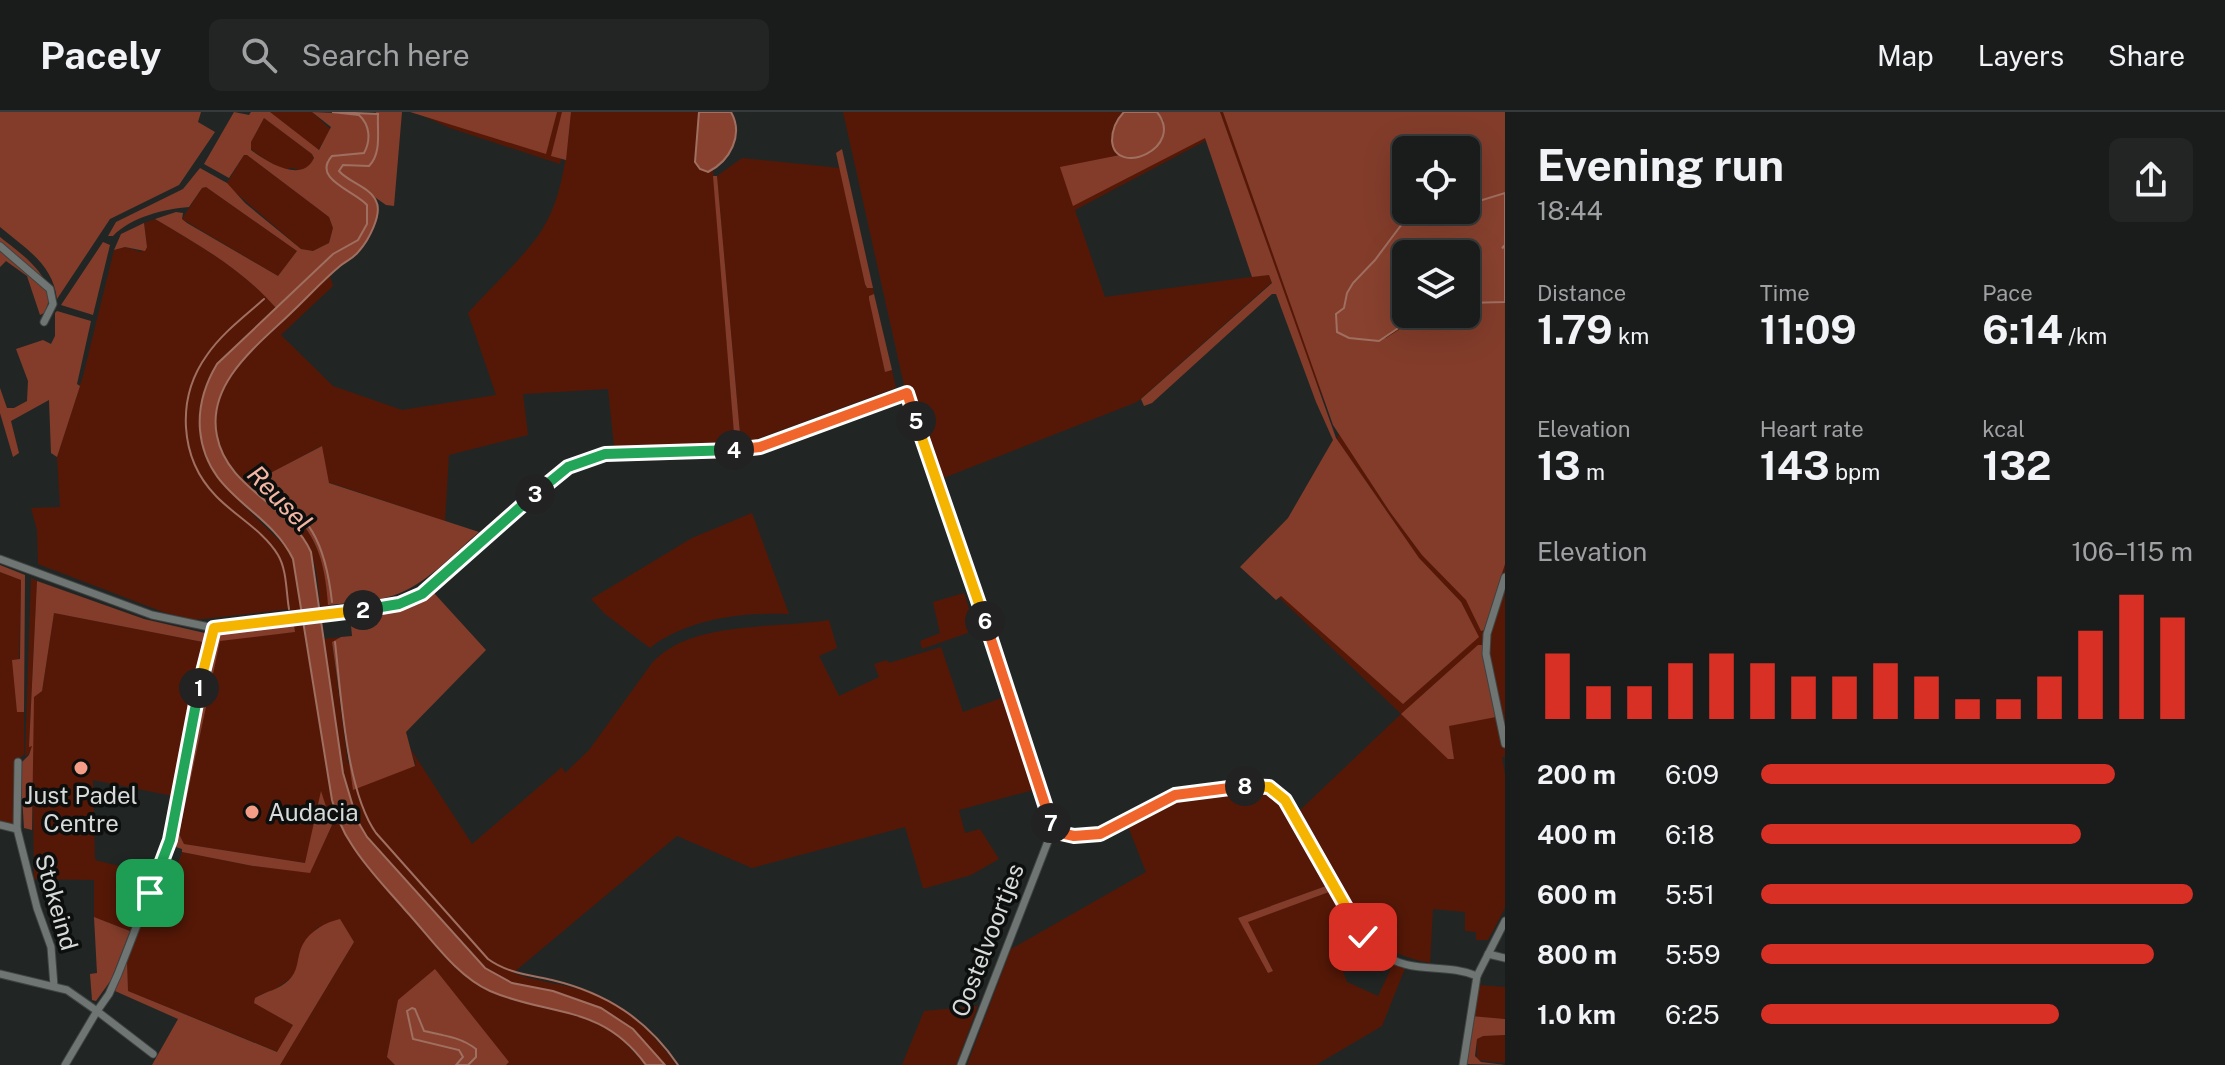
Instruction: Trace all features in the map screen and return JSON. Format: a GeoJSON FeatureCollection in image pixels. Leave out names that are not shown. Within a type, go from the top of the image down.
{"type":"FeatureCollection","features":[{"type":"Feature","properties":{"kind":"street"},"geometry":{"type":"LineString","coordinates":[[0,246],[50,289],[53,304],[44,322]]}},
{"type":"Feature","properties":{"kind":"street"},"geometry":{"type":"LineString","coordinates":[[0,559],[152,615],[214,628],[399,604],[422,594],[554,477],[584,460],[620,453],[755,449],[907,393],[1046,805],[1052,831],[1089,836],[1100,834],[1162,800],[1182,793],[1269,787],[1279,792],[1293,810],[1349,916],[1370,945],[1390,959],[1406,965],[1477,976]]}},
{"type":"Feature","properties":{"kind":"street"},"geometry":{"type":"LineString","coordinates":[[1505,577],[1487,634],[1486,654],[1505,744]]}},
{"type":"Feature","properties":{"kind":"street"},"geometry":{"type":"LineString","coordinates":[[65,1065],[109,994],[170,840],[191,727],[214,628]]}},
{"type":"Feature","properties":{"kind":"street","name":"Stokeind"},"geometry":{"type":"LineString","coordinates":[[18,762],[17,829],[37,908],[51,947],[54,986]]}},
{"type":"Feature","properties":{"kind":"street","name":"Stokeind"},"geometry":{"type":"LineString","coordinates":[[0,825],[17,829]]}},
{"type":"Feature","properties":{"kind":"street","name":"Oostelvoortjes"},"geometry":{"type":"LineString","coordinates":[[961,1065],[1052,831]]}},
{"type":"Feature","properties":{"kind":"street"},"geometry":{"type":"LineString","coordinates":[[1463,1065],[1477,976],[1505,921]]}},
{"type":"Feature","properties":{"kind":"street"},"geometry":{"type":"LineString","coordinates":[[1488,954],[1505,958]]}},
{"type":"Feature","properties":{"kind":"street"},"geometry":{"type":"LineString","coordinates":[[0,974],[67,990],[153,1054]]}},
{"type":"Feature","properties":{"kind":"shaded area"},"geometry":{"type":"Polygon","coordinates":[[[0,112],[201,112],[198,122],[215,132],[179,185],[110,219],[57,299],[44,266],[0,227],[0,112]]]}},
{"type":"Feature","properties":{"kind":"shaded area"},"geometry":{"type":"Polygon","coordinates":[[[234,112],[249,115],[251,112],[270,112],[319,150],[331,127],[312,112],[359,114],[368,132],[364,153],[335,155],[327,161],[367,205],[367,224],[358,240],[333,254],[276,308],[234,270],[155,219],[176,212],[183,213],[182,219],[187,223],[278,276],[297,251],[206,187],[202,188],[189,207],[148,215],[108,236],[116,222],[183,189],[200,168],[227,183],[245,203],[301,249],[313,251],[329,243],[333,228],[329,217],[247,155],[229,178],[204,164],[234,112]],[[264,118],[251,142],[251,150],[258,155],[275,165],[293,170],[309,166],[314,158],[264,118]]]}},
{"type":"Feature","properties":{"kind":"shaded area"},"geometry":{"type":"Polygon","coordinates":[[[270,112],[312,112],[331,130],[318,150],[270,112]]]}},
{"type":"Feature","properties":{"kind":"shaded area"},"geometry":{"type":"Polygon","coordinates":[[[332,112],[378,114],[377,148],[373,161],[369,166],[343,165],[339,171],[373,196],[378,206],[374,227],[357,253],[264,338],[227,382],[219,399],[216,417],[217,436],[223,454],[246,484],[289,522],[311,552],[343,773],[357,820],[367,837],[485,968],[512,983],[553,991],[601,1008],[633,1029],[665,1065],[646,1065],[629,1045],[593,1021],[512,999],[490,991],[466,976],[364,862],[345,834],[332,800],[293,559],[269,526],[225,487],[205,453],[200,430],[201,404],[217,364],[333,254],[358,240],[367,224],[367,205],[331,178],[327,164],[332,156],[364,153],[367,128],[359,115],[332,112]]]}},
{"type":"Feature","properties":{"kind":"shaded area"},"geometry":{"type":"Polygon","coordinates":[[[376,112],[402,112],[394,206],[386,205],[339,172],[343,165],[369,166],[377,128],[376,112]]]}},
{"type":"Feature","properties":{"kind":"shaded area"},"geometry":{"type":"Polygon","coordinates":[[[410,112],[557,112],[546,154],[410,112]]]}},
{"type":"Feature","properties":{"kind":"shaded area"},"geometry":{"type":"Polygon","coordinates":[[[415,112],[570,112],[560,164],[450,128],[415,112]]]}},
{"type":"Feature","properties":{"kind":"shaded area"},"geometry":{"type":"Polygon","coordinates":[[[562,112],[571,112],[566,160],[551,156],[562,112]]]}},
{"type":"Feature","properties":{"kind":"shaded area"},"geometry":{"type":"Polygon","coordinates":[[[571,112],[699,112],[696,148],[708,172],[713,170],[735,446],[614,446],[608,389],[523,394],[528,435],[449,455],[445,521],[328,482],[321,446],[258,480],[301,522],[318,550],[327,585],[329,609],[321,610],[315,568],[307,545],[296,529],[226,459],[216,421],[218,403],[225,386],[251,350],[330,276],[333,286],[281,335],[333,386],[402,410],[496,395],[468,313],[522,256],[546,222],[562,176],[571,112]]]}},
{"type":"Feature","properties":{"kind":"shaded area"},"geometry":{"type":"Polygon","coordinates":[[[699,112],[731,112],[735,121],[733,146],[723,161],[708,172],[700,169],[695,162],[699,112]]]}},
{"type":"Feature","properties":{"kind":"shaded area"},"geometry":{"type":"Polygon","coordinates":[[[843,112],[1124,112],[1113,131],[1114,147],[1153,112],[1505,112],[1505,757],[1502,757],[1505,774],[1505,908],[1488,940],[1476,940],[1476,932],[1465,931],[1465,912],[1433,909],[1430,963],[1386,947],[1365,926],[1299,811],[1401,714],[1244,564],[1288,529],[1339,435],[1273,281],[1137,402],[941,479],[916,402],[904,385],[843,112]],[[1207,140],[1075,210],[1105,297],[1265,275],[1207,140]]]}},
{"type":"Feature","properties":{"kind":"shaded area"},"geometry":{"type":"Polygon","coordinates":[[[1124,112],[1157,112],[1164,125],[1163,137],[1156,147],[1135,158],[1116,152],[1113,133],[1124,112]]]}},
{"type":"Feature","properties":{"kind":"shaded area"},"geometry":{"type":"Polygon","coordinates":[[[1157,112],[1220,112],[1336,438],[1419,558],[1461,602],[1479,637],[1403,704],[1281,596],[1276,600],[1240,567],[1288,518],[1333,440],[1276,294],[1272,294],[1152,403],[1144,406],[1141,399],[1272,283],[1269,275],[1252,277],[1205,138],[1073,206],[1060,167],[1120,155],[1136,158],[1162,136],[1164,121],[1157,112]]]}},
{"type":"Feature","properties":{"kind":"shaded area"},"geometry":{"type":"Polygon","coordinates":[[[1223,112],[1505,112],[1505,193],[1480,201],[1480,136],[1392,136],[1392,224],[1404,224],[1347,293],[1344,308],[1337,313],[1349,338],[1367,340],[1386,338],[1401,328],[1480,328],[1480,303],[1505,302],[1505,564],[1484,630],[1481,631],[1466,600],[1422,555],[1390,512],[1333,425],[1223,112]]]}},
{"type":"Feature","properties":{"kind":"shaded area"},"geometry":{"type":"Polygon","coordinates":[[[264,118],[312,154],[314,161],[303,171],[292,168],[283,170],[251,149],[251,142],[264,118]]]}},
{"type":"Feature","properties":{"kind":"shaded area"},"geometry":{"type":"Polygon","coordinates":[[[842,149],[873,288],[867,288],[865,284],[836,153],[842,149]]]}},
{"type":"Feature","properties":{"kind":"shaded area"},"geometry":{"type":"Polygon","coordinates":[[[244,155],[329,217],[333,228],[329,243],[313,251],[301,249],[229,187],[227,183],[244,155]]]}},
{"type":"Feature","properties":{"kind":"shaded area"},"geometry":{"type":"Polygon","coordinates":[[[742,158],[840,168],[865,284],[867,288],[873,288],[874,294],[869,296],[885,372],[892,370],[896,388],[741,445],[717,176],[742,158]]]}},
{"type":"Feature","properties":{"kind":"shaded area"},"geometry":{"type":"Polygon","coordinates":[[[713,176],[717,176],[741,445],[735,446],[713,176]]]}},
{"type":"Feature","properties":{"kind":"shaded area"},"geometry":{"type":"Polygon","coordinates":[[[206,187],[297,251],[278,276],[182,219],[202,188],[206,187]]]}},
{"type":"Feature","properties":{"kind":"shaded area"},"geometry":{"type":"Polygon","coordinates":[[[1505,193],[1505,245],[1502,248],[1505,247],[1505,302],[1480,303],[1480,240],[1392,240],[1392,328],[1398,328],[1379,341],[1349,338],[1337,332],[1336,314],[1344,308],[1353,283],[1402,224],[1480,224],[1480,201],[1505,193]]]}},
{"type":"Feature","properties":{"kind":"shaded area"},"geometry":{"type":"Polygon","coordinates":[[[155,219],[234,270],[276,308],[217,364],[205,387],[199,425],[204,454],[240,502],[289,550],[296,567],[301,613],[291,614],[290,609],[194,620],[163,612],[38,564],[37,530],[31,508],[60,507],[57,457],[83,376],[114,250],[125,247],[141,252],[147,246],[144,223],[155,219]]]}},
{"type":"Feature","properties":{"kind":"shaded area"},"geometry":{"type":"Polygon","coordinates":[[[144,223],[145,251],[125,247],[114,250],[121,234],[144,223]]]}},
{"type":"Feature","properties":{"kind":"shaded area"},"geometry":{"type":"Polygon","coordinates":[[[0,237],[28,260],[44,279],[48,301],[44,313],[40,315],[27,276],[6,261],[0,267],[0,237]]]}},
{"type":"Feature","properties":{"kind":"shaded area"},"geometry":{"type":"Polygon","coordinates":[[[103,242],[110,245],[93,315],[61,305],[103,242]]]}},
{"type":"Feature","properties":{"kind":"shaded area"},"geometry":{"type":"Polygon","coordinates":[[[874,294],[892,370],[885,372],[869,299],[874,294]]]}},
{"type":"Feature","properties":{"kind":"shaded area"},"geometry":{"type":"Polygon","coordinates":[[[57,311],[91,321],[77,384],[80,386],[57,457],[51,453],[49,400],[11,421],[19,453],[13,457],[0,413],[0,388],[7,408],[27,401],[28,381],[16,349],[43,340],[51,344],[55,336],[57,311]]]}},
{"type":"Feature","properties":{"kind":"shaded area"},"geometry":{"type":"Polygon","coordinates":[[[322,446],[329,483],[479,532],[438,568],[404,591],[377,600],[328,605],[322,563],[309,533],[300,520],[257,480],[322,446]]]}},
{"type":"Feature","properties":{"kind":"shaded area"},"geometry":{"type":"Polygon","coordinates":[[[541,495],[434,593],[486,650],[406,732],[415,766],[353,790],[332,642],[352,636],[350,614],[406,604],[430,592],[541,495]]]}},
{"type":"Feature","properties":{"kind":"shaded area"},"geometry":{"type":"Polygon","coordinates":[[[752,513],[789,614],[753,614],[716,619],[681,630],[650,648],[605,614],[591,599],[692,538],[752,513]]]}},
{"type":"Feature","properties":{"kind":"shaded area"},"geometry":{"type":"Polygon","coordinates":[[[0,565],[25,575],[24,712],[17,712],[12,660],[20,659],[21,580],[0,572],[0,565]]]}},
{"type":"Feature","properties":{"kind":"shaded area"},"geometry":{"type":"Polygon","coordinates":[[[0,572],[21,580],[19,659],[13,660],[18,712],[24,712],[24,754],[15,763],[14,825],[0,823],[0,572]]]}},
{"type":"Feature","properties":{"kind":"shaded area"},"geometry":{"type":"Polygon","coordinates":[[[31,578],[37,581],[29,746],[34,696],[42,691],[54,613],[208,643],[173,796],[93,780],[95,860],[152,874],[130,931],[94,917],[94,880],[31,879],[34,875],[32,748],[25,756],[31,578]]]}},
{"type":"Feature","properties":{"kind":"shaded area"},"geometry":{"type":"Polygon","coordinates":[[[37,581],[144,619],[209,634],[208,643],[54,613],[42,691],[34,697],[32,830],[24,828],[20,764],[29,755],[32,746],[29,747],[37,581]]]}},
{"type":"Feature","properties":{"kind":"shaded area"},"geometry":{"type":"Polygon","coordinates":[[[964,593],[976,630],[922,649],[920,641],[940,633],[933,602],[964,593]]]}},
{"type":"Feature","properties":{"kind":"shaded area"},"geometry":{"type":"Polygon","coordinates":[[[302,619],[332,800],[343,830],[372,871],[462,971],[503,996],[593,1020],[620,1037],[646,1065],[506,1065],[509,1062],[398,1000],[387,1057],[395,1065],[280,1065],[354,942],[318,927],[304,943],[296,971],[290,979],[274,990],[259,995],[255,1003],[293,1025],[278,1052],[128,991],[127,961],[156,885],[169,889],[182,852],[253,866],[310,872],[332,825],[321,793],[306,863],[184,844],[179,834],[220,640],[295,632],[293,621],[302,619]]]}},
{"type":"Feature","properties":{"kind":"shaded area"},"geometry":{"type":"Polygon","coordinates":[[[829,620],[837,648],[819,656],[839,696],[879,677],[874,664],[887,660],[889,663],[941,647],[963,712],[1004,697],[1037,789],[959,810],[965,833],[980,829],[999,859],[971,875],[926,888],[923,888],[905,827],[752,868],[677,836],[513,973],[585,991],[612,1003],[647,1031],[676,1065],[665,1065],[633,1029],[601,1008],[553,991],[512,983],[485,968],[367,837],[357,820],[343,773],[323,639],[341,637],[332,643],[348,764],[416,765],[410,748],[472,844],[562,767],[565,773],[589,750],[652,663],[668,649],[711,633],[829,620]]]}},
{"type":"Feature","properties":{"kind":"shaded area"},"geometry":{"type":"Polygon","coordinates":[[[294,625],[295,632],[220,641],[179,834],[184,844],[305,863],[321,791],[332,825],[310,873],[182,852],[182,849],[170,845],[216,634],[294,625]]]}},
{"type":"Feature","properties":{"kind":"shaded area"},"geometry":{"type":"Polygon","coordinates":[[[1478,645],[1483,645],[1496,717],[1449,726],[1454,759],[1448,759],[1401,714],[1478,645]]]}},
{"type":"Feature","properties":{"kind":"shaded area"},"geometry":{"type":"Polygon","coordinates":[[[1251,791],[1268,793],[1287,811],[1303,836],[1326,886],[1238,918],[1273,970],[1247,922],[1329,892],[1358,938],[1334,947],[1347,982],[1378,996],[1394,962],[1406,966],[1382,1026],[1316,1065],[967,1065],[1011,949],[1146,872],[1127,824],[1171,801],[1251,791]]]}},
{"type":"Feature","properties":{"kind":"shaded area"},"geometry":{"type":"Polygon","coordinates":[[[1326,886],[1329,892],[1248,922],[1273,971],[1268,973],[1238,918],[1326,886]]]}},
{"type":"Feature","properties":{"kind":"shaded area"},"geometry":{"type":"Polygon","coordinates":[[[94,917],[130,931],[111,980],[96,1001],[92,1000],[90,974],[97,973],[94,917]]]}},
{"type":"Feature","properties":{"kind":"shaded area"},"geometry":{"type":"Polygon","coordinates":[[[340,919],[354,942],[280,1065],[152,1065],[178,1019],[115,991],[127,961],[128,991],[277,1052],[293,1025],[254,1003],[255,998],[289,980],[295,972],[306,939],[329,922],[340,919]]]}},
{"type":"Feature","properties":{"kind":"shaded area"},"geometry":{"type":"Polygon","coordinates":[[[435,969],[509,1062],[506,1065],[468,1065],[476,1057],[470,1044],[424,1031],[413,1039],[459,1050],[463,1057],[456,1065],[395,1065],[387,1057],[398,1000],[435,969]]]}},
{"type":"Feature","properties":{"kind":"shaded area"},"geometry":{"type":"Polygon","coordinates":[[[1478,985],[1505,987],[1505,1019],[1471,1016],[1478,985]]]}},
{"type":"Feature","properties":{"kind":"shaded area"},"geometry":{"type":"Polygon","coordinates":[[[978,1006],[956,1065],[902,1065],[924,1011],[978,1006]]]}},
{"type":"Feature","properties":{"kind":"shaded area"},"geometry":{"type":"Polygon","coordinates":[[[412,1008],[424,1031],[464,1042],[476,1049],[476,1057],[468,1065],[456,1065],[463,1057],[459,1050],[413,1039],[407,1011],[412,1008]]]}},
{"type":"Feature","properties":{"kind":"shaded area"},"geometry":{"type":"Polygon","coordinates":[[[1471,1016],[1505,1019],[1505,1035],[1477,1039],[1475,1056],[1481,1062],[1505,1065],[1466,1064],[1471,1016]]]}},
{"type":"Feature","properties":{"kind":"shaded area"},"geometry":{"type":"Polygon","coordinates":[[[1505,1035],[1505,1063],[1477,1060],[1477,1039],[1505,1035]]]}},
{"type":"Feature","properties":{"kind":"waterway"},"geometry":{"type":"LineString","coordinates":[[264,299],[207,355],[190,390],[186,427],[189,446],[204,481],[216,496],[265,538],[278,555],[285,574],[289,609]]}},
{"type":"Feature","properties":{"kind":"waterway","name":"Reusel"},"geometry":{"type":"LineString","coordinates":[[261,480],[292,506],[312,532],[325,562],[332,602]]}},
{"type":"Feature","properties":{"kind":"waterway"},"geometry":{"type":"LineString","coordinates":[[335,642],[351,768],[366,815],[376,833],[488,959],[511,970],[572,985],[607,1000],[639,1021],[678,1065]]}},
{"type":"Feature","properties":{"kind":"place","name":"Just Padel Centre"},"geometry":{"type":"Point","coordinates":[81,768]}},
{"type":"Feature","properties":{"kind":"place","name":"Audacia"},"geometry":{"type":"Point","coordinates":[252,812]}},
{"type":"Feature","properties":{"kind":"route"},"geometry":{"type":"LineString","coordinates":[[150,893],[170,840],[191,727],[214,628],[357,611],[409,600],[435,585],[554,477],[584,460],[620,453],[755,449],[907,393],[1046,805],[1052,831],[1074,836],[1100,834],[1162,800],[1182,793],[1269,787],[1279,792],[1293,810],[1363,937]]}}]}
